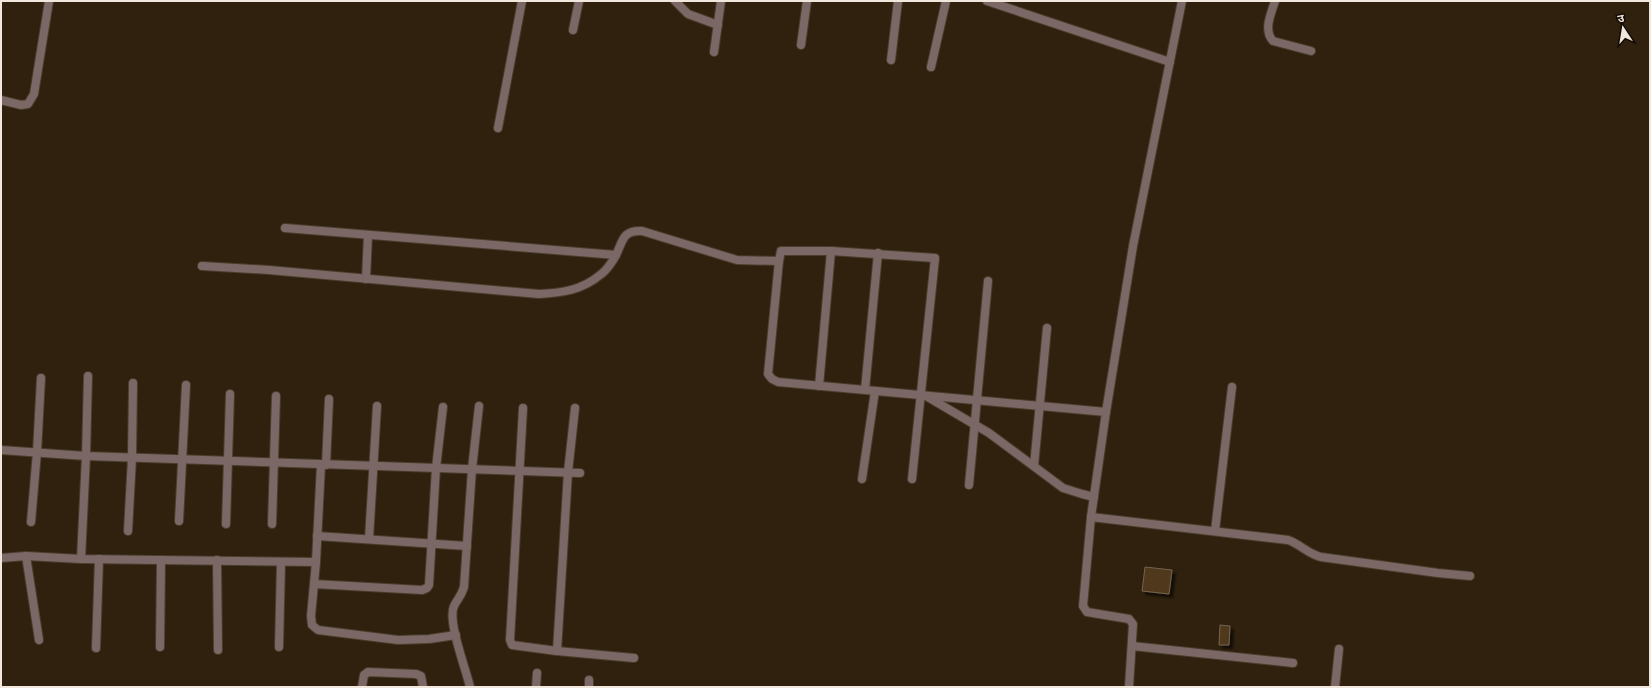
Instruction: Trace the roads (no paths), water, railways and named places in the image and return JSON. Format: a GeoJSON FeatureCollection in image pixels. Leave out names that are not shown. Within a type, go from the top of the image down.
{"type":"FeatureCollection","features":[{"type":"Feature","properties":{"kind":"street"},"geometry":{"type":"LineString","coordinates":[[1,100],[21,105],[28,104],[34,94],[49,1]]}},
{"type":"Feature","properties":{"kind":"street"},"geometry":{"type":"LineString","coordinates":[[498,128],[522,1]]}},
{"type":"Feature","properties":{"kind":"street"},"geometry":{"type":"LineString","coordinates":[[573,30],[579,1]]}},
{"type":"Feature","properties":{"kind":"street"},"geometry":{"type":"LineString","coordinates":[[675,1],[688,14],[718,25]]}},
{"type":"Feature","properties":{"kind":"street"},"geometry":{"type":"LineString","coordinates":[[714,52],[721,1]]}},
{"type":"Feature","properties":{"kind":"street"},"geometry":{"type":"LineString","coordinates":[[800,45],[807,1]]}},
{"type":"Feature","properties":{"kind":"street"},"geometry":{"type":"LineString","coordinates":[[891,60],[898,1]]}},
{"type":"Feature","properties":{"kind":"street"},"geometry":{"type":"LineString","coordinates":[[931,67],[946,1]]}},
{"type":"Feature","properties":{"kind":"street"},"geometry":{"type":"LineString","coordinates":[[987,1],[1170,62]]}},
{"type":"Feature","properties":{"kind":"street"},"geometry":{"type":"LineString","coordinates":[[1129,687],[1132,620],[1087,612],[1084,609],[1091,517],[1106,412],[1133,246],[1182,1]]}},
{"type":"Feature","properties":{"kind":"street"},"geometry":{"type":"LineString","coordinates":[[1275,1],[1268,28],[1269,37],[1273,42],[1311,51]]}},
{"type":"Feature","properties":{"kind":"street"},"geometry":{"type":"LineString","coordinates":[[284,228],[616,255]]}},
{"type":"Feature","properties":{"kind":"street"},"geometry":{"type":"LineString","coordinates":[[202,266],[540,294],[557,293],[583,287],[602,274],[616,255],[622,239],[629,233],[636,231],[737,260],[779,261]]}},
{"type":"Feature","properties":{"kind":"street"},"geometry":{"type":"LineString","coordinates":[[366,279],[368,236]]}},
{"type":"Feature","properties":{"kind":"street"},"geometry":{"type":"LineString","coordinates":[[912,479],[923,395],[935,258],[878,253],[781,250],[768,374],[772,379],[778,382],[923,395],[1106,412]]}},
{"type":"Feature","properties":{"kind":"street"},"geometry":{"type":"LineString","coordinates":[[819,386],[831,251]]}},
{"type":"Feature","properties":{"kind":"street"},"geometry":{"type":"LineString","coordinates":[[865,390],[878,253]]}},
{"type":"Feature","properties":{"kind":"street"},"geometry":{"type":"LineString","coordinates":[[969,485],[988,281]]}},
{"type":"Feature","properties":{"kind":"street"},"geometry":{"type":"LineString","coordinates":[[1034,466],[1047,328]]}},
{"type":"Feature","properties":{"kind":"street"},"geometry":{"type":"LineString","coordinates":[[81,559],[88,376]]}},
{"type":"Feature","properties":{"kind":"street"},"geometry":{"type":"LineString","coordinates":[[31,522],[41,378]]}},
{"type":"Feature","properties":{"kind":"street"},"geometry":{"type":"LineString","coordinates":[[128,531],[132,458],[133,383]]}},
{"type":"Feature","properties":{"kind":"street"},"geometry":{"type":"LineString","coordinates":[[179,521],[186,385]]}},
{"type":"Feature","properties":{"kind":"street"},"geometry":{"type":"LineString","coordinates":[[1215,531],[1232,387]]}},
{"type":"Feature","properties":{"kind":"street"},"geometry":{"type":"LineString","coordinates":[[862,479],[875,391]]}},
{"type":"Feature","properties":{"kind":"street"},"geometry":{"type":"LineString","coordinates":[[226,524],[230,394]]}},
{"type":"Feature","properties":{"kind":"street"},"geometry":{"type":"LineString","coordinates":[[923,395],[989,433],[1063,488],[1094,496]]}},
{"type":"Feature","properties":{"kind":"street"},"geometry":{"type":"LineString","coordinates":[[272,524],[276,396]]}},
{"type":"Feature","properties":{"kind":"street"},"geometry":{"type":"LineString","coordinates":[[329,399],[311,616],[312,626],[318,630],[398,640],[429,639],[456,635]]}},
{"type":"Feature","properties":{"kind":"street"},"geometry":{"type":"LineString","coordinates":[[369,539],[375,467],[377,406]]}},
{"type":"Feature","properties":{"kind":"street"},"geometry":{"type":"LineString","coordinates":[[470,687],[456,635],[453,615],[454,606],[461,596],[464,587],[472,470],[479,406]]}},
{"type":"Feature","properties":{"kind":"street"},"geometry":{"type":"LineString","coordinates":[[314,584],[425,589],[429,585],[436,468],[443,407]]}},
{"type":"Feature","properties":{"kind":"street"},"geometry":{"type":"LineString","coordinates":[[523,408],[510,640],[512,645],[634,658]]}},
{"type":"Feature","properties":{"kind":"street"},"geometry":{"type":"LineString","coordinates":[[557,651],[568,472],[575,408]]}},
{"type":"Feature","properties":{"kind":"street"},"geometry":{"type":"LineString","coordinates":[[1,450],[86,456],[181,460],[580,473]]}},
{"type":"Feature","properties":{"kind":"street"},"geometry":{"type":"LineString","coordinates":[[1091,517],[1288,540],[1294,542],[1313,555],[1321,557],[1470,576]]}},
{"type":"Feature","properties":{"kind":"street"},"geometry":{"type":"LineString","coordinates":[[317,536],[467,546]]}},
{"type":"Feature","properties":{"kind":"street"},"geometry":{"type":"LineString","coordinates":[[26,556],[40,640]]}},
{"type":"Feature","properties":{"kind":"street"},"geometry":{"type":"LineString","coordinates":[[1,558],[26,556],[81,559],[316,562]]}},
{"type":"Feature","properties":{"kind":"street"},"geometry":{"type":"LineString","coordinates":[[96,648],[99,559]]}},
{"type":"Feature","properties":{"kind":"street"},"geometry":{"type":"LineString","coordinates":[[160,647],[161,560]]}},
{"type":"Feature","properties":{"kind":"street"},"geometry":{"type":"LineString","coordinates":[[218,560],[218,650]]}},
{"type":"Feature","properties":{"kind":"street"},"geometry":{"type":"LineString","coordinates":[[279,647],[281,562]]}},
{"type":"Feature","properties":{"kind":"street"},"geometry":{"type":"LineString","coordinates":[[1132,646],[1293,663]]}},
{"type":"Feature","properties":{"kind":"street"},"geometry":{"type":"LineString","coordinates":[[1335,687],[1339,649]]}},
{"type":"Feature","properties":{"kind":"street"},"geometry":{"type":"LineString","coordinates":[[362,687],[364,674],[368,672],[416,674],[421,676],[423,687]]}},
{"type":"Feature","properties":{"kind":"street"},"geometry":{"type":"LineString","coordinates":[[536,687],[537,673]]}}]}
